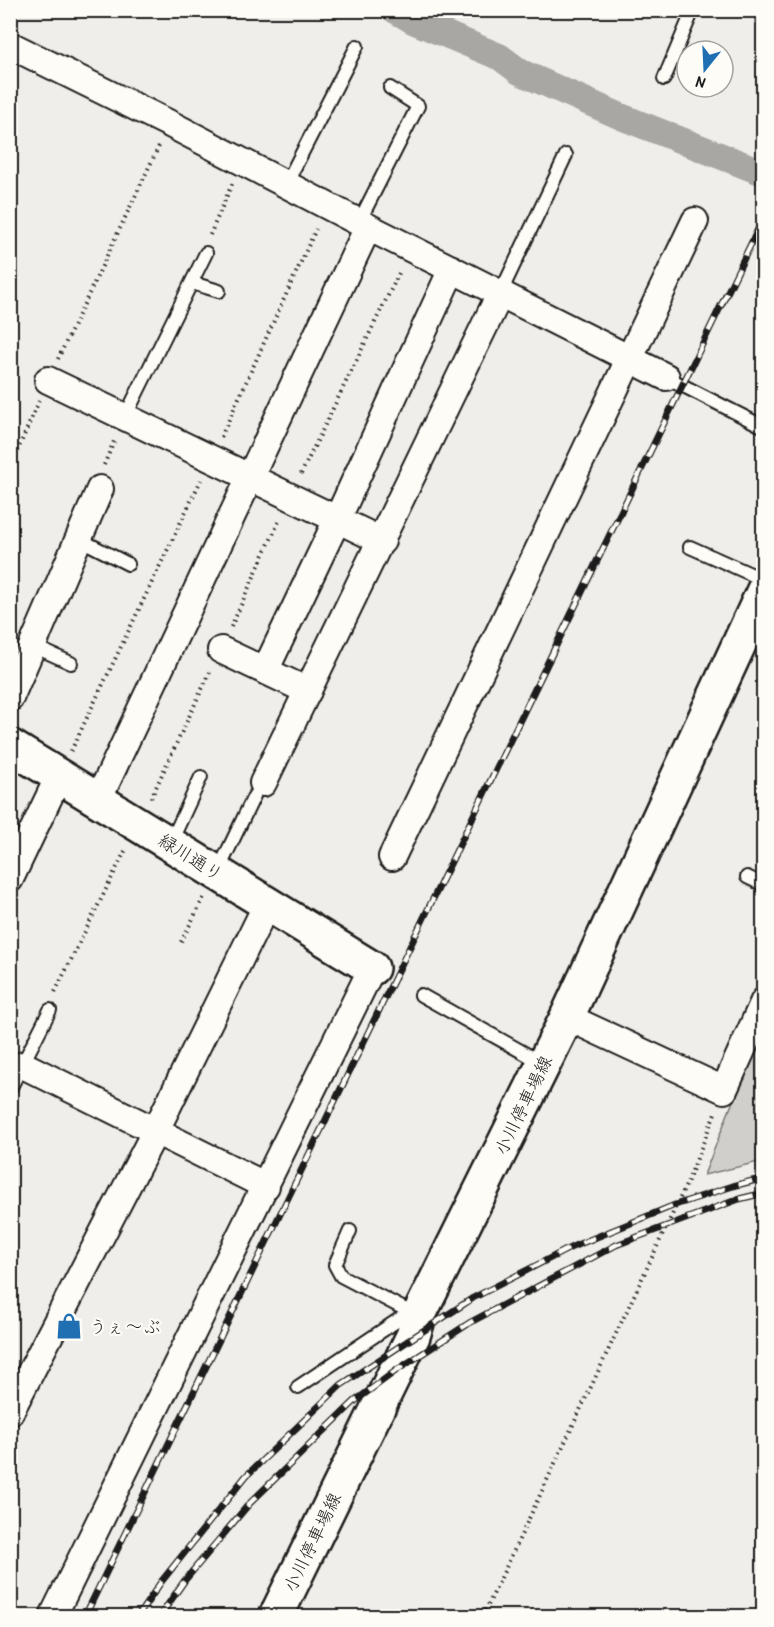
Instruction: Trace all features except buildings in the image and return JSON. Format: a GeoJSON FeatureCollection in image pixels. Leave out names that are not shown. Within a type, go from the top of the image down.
{"type":"FeatureCollection","features":[{"type":"Feature","properties":{"kind":"main road","name":"小川停車場線"},"geometry":{"type":"LineString","coordinates":[[276,1617],[413,1336],[415,1312],[567,1017],[764,590]]}},
{"type":"Feature","properties":{"kind":"main road","name":"緑川通り"},"geometry":{"type":"LineString","coordinates":[[10,746],[65,764],[98,800],[372,968]]}},
{"type":"Feature","properties":{"kind":"street"},"geometry":{"type":"LineString","coordinates":[[10,45],[666,377]]}},
{"type":"Feature","properties":{"kind":"street"},"geometry":{"type":"LineString","coordinates":[[392,857],[695,221]]}},
{"type":"Feature","properties":{"kind":"street"},"geometry":{"type":"LineString","coordinates":[[98,800],[363,224]]}},
{"type":"Feature","properties":{"kind":"street"},"geometry":{"type":"LineString","coordinates":[[265,671],[452,269]]}},
{"type":"Feature","properties":{"kind":"street"},"geometry":{"type":"LineString","coordinates":[[259,790],[501,292]]}},
{"type":"Feature","properties":{"kind":"street"},"geometry":{"type":"LineString","coordinates":[[48,380],[382,541]]}},
{"type":"Feature","properties":{"kind":"street"},"geometry":{"type":"LineString","coordinates":[[10,698],[100,489]]}},
{"type":"Feature","properties":{"kind":"street"},"geometry":{"type":"LineString","coordinates":[[221,650],[308,691]]}},
{"type":"Feature","properties":{"kind":"street"},"geometry":{"type":"LineString","coordinates":[[10,879],[65,764]]}},
{"type":"Feature","properties":{"kind":"street"},"geometry":{"type":"LineString","coordinates":[[10,1412],[156,1130],[267,904]]}},
{"type":"Feature","properties":{"kind":"street"},"geometry":{"type":"LineString","coordinates":[[52,1617],[372,968]]}},
{"type":"Feature","properties":{"kind":"street"},"geometry":{"type":"LineString","coordinates":[[567,1017],[724,1090],[764,1001]]}},
{"type":"Feature","properties":{"kind":"street"},"geometry":{"type":"LineString","coordinates":[[23,1065],[266,1186]]}},
{"type":"Feature","properties":{"kind":"lane"},"geometry":{"type":"LineString","coordinates":[[664,80],[693,10]]}},
{"type":"Feature","properties":{"kind":"lane"},"geometry":{"type":"LineString","coordinates":[[286,184],[357,46]]}},
{"type":"Feature","properties":{"kind":"lane"},"geometry":{"type":"LineString","coordinates":[[363,224],[418,106],[390,88]]}},
{"type":"Feature","properties":{"kind":"lane"},"geometry":{"type":"LineString","coordinates":[[501,292],[566,155]]}},
{"type":"Feature","properties":{"kind":"lane"},"geometry":{"type":"LineString","coordinates":[[125,417],[206,254]]}},
{"type":"Feature","properties":{"kind":"lane"},"geometry":{"type":"LineString","coordinates":[[192,283],[219,291]]}},
{"type":"Feature","properties":{"kind":"lane"},"geometry":{"type":"LineString","coordinates":[[666,377],[764,427]]}},
{"type":"Feature","properties":{"kind":"lane"},"geometry":{"type":"LineString","coordinates":[[79,539],[128,564]]}},
{"type":"Feature","properties":{"kind":"lane"},"geometry":{"type":"LineString","coordinates":[[690,547],[764,580]]}},
{"type":"Feature","properties":{"kind":"lane"},"geometry":{"type":"LineString","coordinates":[[33,646],[71,663]]}},
{"type":"Feature","properties":{"kind":"lane"},"geometry":{"type":"LineString","coordinates":[[170,844],[201,777]]}},
{"type":"Feature","properties":{"kind":"lane"},"geometry":{"type":"LineString","coordinates":[[217,873],[259,790]]}},
{"type":"Feature","properties":{"kind":"lane"},"geometry":{"type":"LineString","coordinates":[[747,877],[764,885]]}},
{"type":"Feature","properties":{"kind":"lane"},"geometry":{"type":"LineString","coordinates":[[421,995],[543,1063]]}},
{"type":"Feature","properties":{"kind":"lane"},"geometry":{"type":"LineString","coordinates":[[10,1089],[50,1010]]}},
{"type":"Feature","properties":{"kind":"lane"},"geometry":{"type":"LineString","coordinates":[[350,1231],[335,1264],[341,1276],[415,1312]]}},
{"type":"Feature","properties":{"kind":"lane"},"geometry":{"type":"LineString","coordinates":[[298,1387],[415,1312]]}},
{"type":"Feature","properties":{"kind":"path"},"geometry":{"type":"LineString","coordinates":[[10,468],[48,380],[170,124]]}},
{"type":"Feature","properties":{"kind":"path"},"geometry":{"type":"LineString","coordinates":[[206,254],[207,240],[243,162]]}},
{"type":"Feature","properties":{"kind":"path"},"geometry":{"type":"LineString","coordinates":[[65,764],[211,459],[327,205]]}},
{"type":"Feature","properties":{"kind":"path"},"geometry":{"type":"LineString","coordinates":[[50,1010],[50,1002],[138,825],[290,497],[410,248]]}},
{"type":"Feature","properties":{"kind":"path"},"geometry":{"type":"LineString","coordinates":[[100,489],[98,477],[125,417]]}},
{"type":"Feature","properties":{"kind":"path"},"geometry":{"type":"LineString","coordinates":[[181,942],[217,873]]}},
{"type":"Feature","properties":{"kind":"path"},"geometry":{"type":"LineString","coordinates":[[483,1617],[688,1181],[724,1090]]}},
{"type":"Feature","properties":{"kind":"shaded area"},"geometry":{"type":"Polygon","coordinates":[[[763,1033],[763,1161],[704,1175],[735,1096],[763,1033]]]}},
{"type":"Feature","properties":{"kind":"waterway"},"geometry":{"type":"LineString","coordinates":[[395,10],[414,21],[500,57],[520,72],[622,117],[764,173]]}},
{"type":"Feature","properties":{"kind":"railway"},"geometry":{"type":"LineString","coordinates":[[85,1616],[764,217]]}},
{"type":"Feature","properties":{"kind":"railway"},"geometry":{"type":"LineString","coordinates":[[138,1616],[161,1582],[246,1476],[341,1385],[473,1298],[572,1247],[675,1205],[764,1178]]}},
{"type":"Feature","properties":{"kind":"railway"},"geometry":{"type":"LineString","coordinates":[[160,1616],[185,1580],[249,1504],[355,1401],[397,1370],[471,1322],[616,1245],[739,1199],[764,1193]]}},
{"type":"Feature","properties":{"kind":"place","name":"うぇ～ぶ"},"geometry":{"type":"Point","coordinates":[69,1326]}}]}
